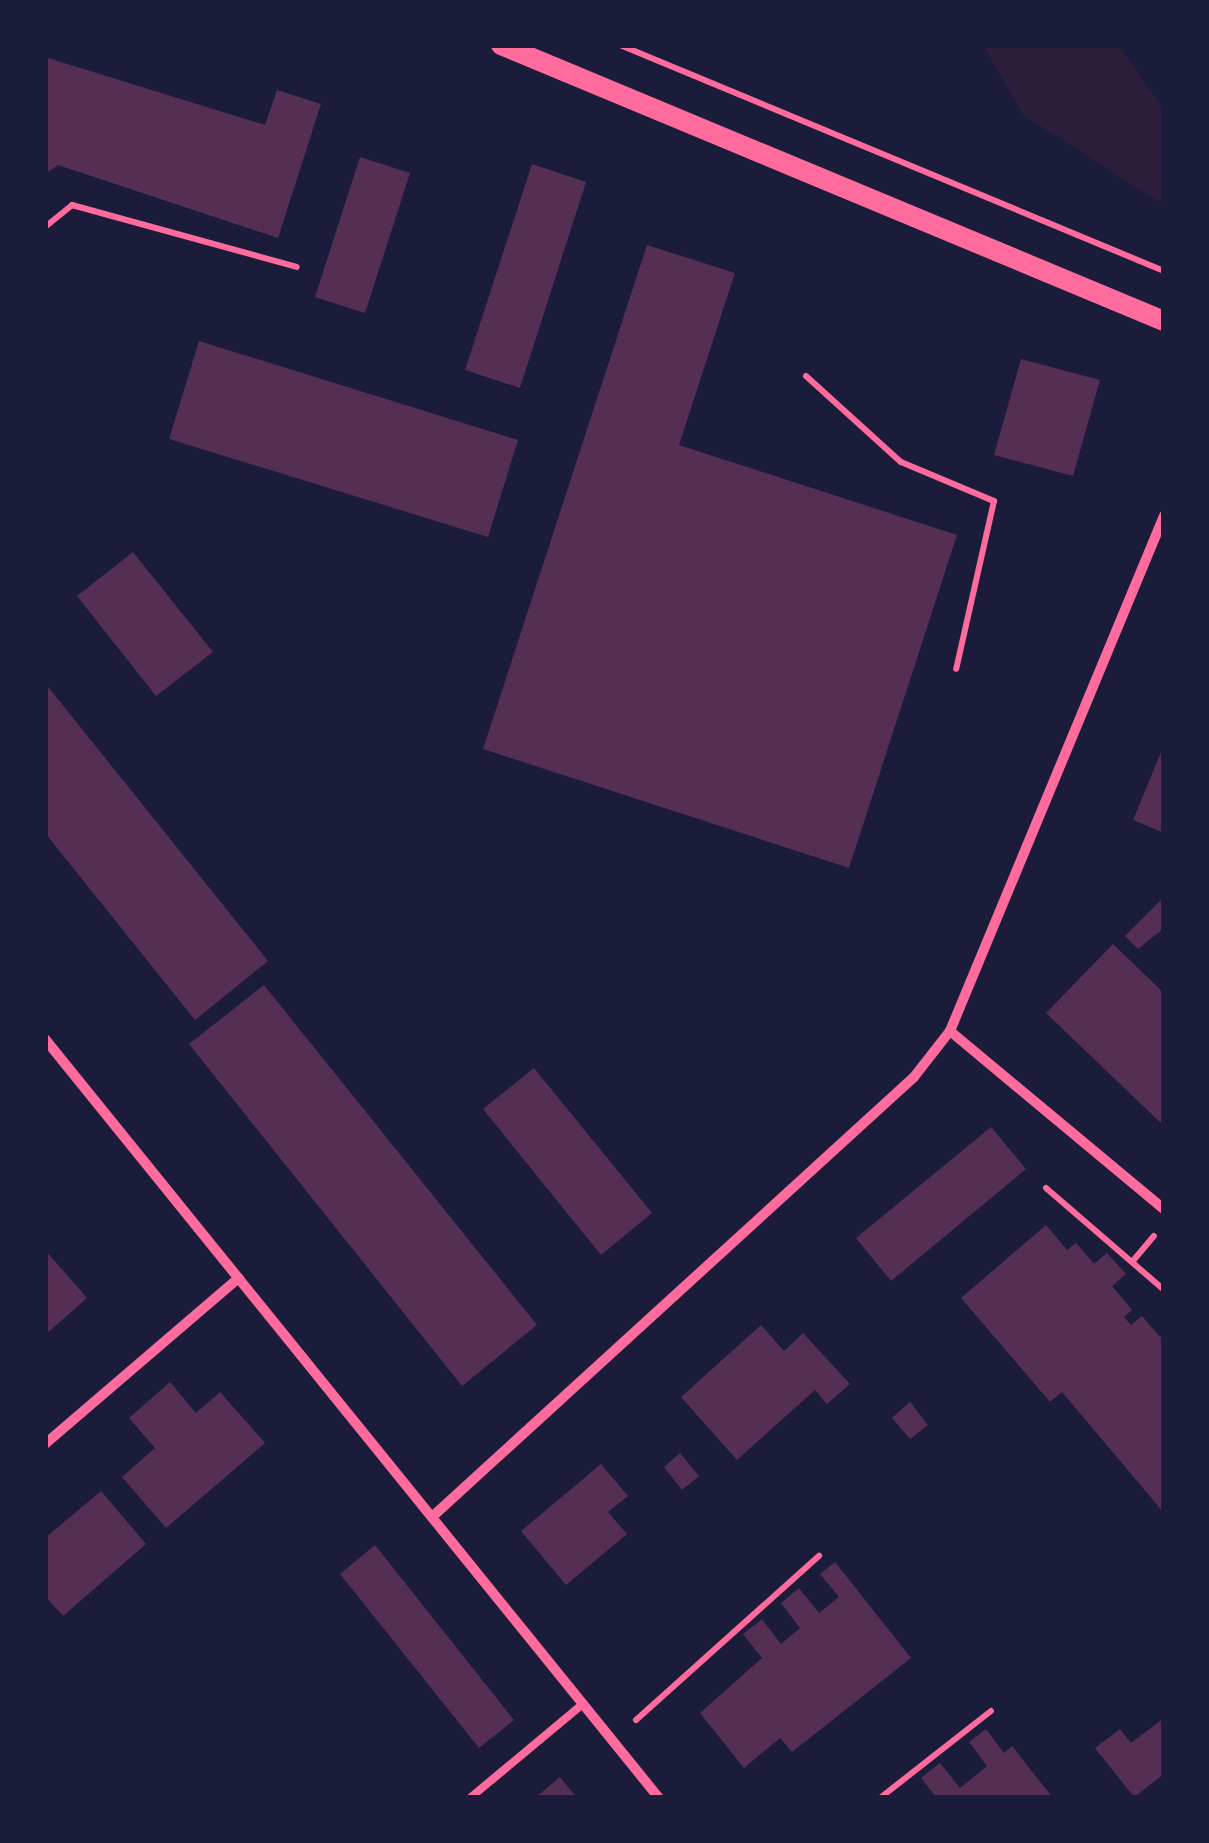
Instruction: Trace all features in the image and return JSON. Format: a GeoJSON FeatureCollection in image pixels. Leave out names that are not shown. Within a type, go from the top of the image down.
{"type":"FeatureCollection","features":[{"type":"Feature","properties":{"kind":"main road"},"geometry":{"type":"LineString","coordinates":[[500,45],[1164,322]]}},
{"type":"Feature","properties":{"kind":"street"},"geometry":{"type":"LineString","coordinates":[[432,1517],[914,1077],[950,1031],[1164,516]]}},
{"type":"Feature","properties":{"kind":"street"},"geometry":{"type":"LineString","coordinates":[[950,1031],[1164,1209]]}},
{"type":"Feature","properties":{"kind":"street"},"geometry":{"type":"LineString","coordinates":[[45,1039],[659,1798]]}},
{"type":"Feature","properties":{"kind":"street"},"geometry":{"type":"LineString","coordinates":[[45,1444],[239,1278]]}},
{"type":"Feature","properties":{"kind":"lane"},"geometry":{"type":"LineString","coordinates":[[470,1798],[583,1704]]}},
{"type":"Feature","properties":{"kind":"path"},"geometry":{"type":"LineString","coordinates":[[620,45],[1164,272]]}},
{"type":"Feature","properties":{"kind":"path"},"geometry":{"type":"LineString","coordinates":[[45,227],[72,205],[297,267]]}},
{"type":"Feature","properties":{"kind":"path"},"geometry":{"type":"LineString","coordinates":[[806,376],[901,462],[994,501],[956,669]]}},
{"type":"Feature","properties":{"kind":"path"},"geometry":{"type":"LineString","coordinates":[[1046,1188],[1164,1290]]}},
{"type":"Feature","properties":{"kind":"path"},"geometry":{"type":"LineString","coordinates":[[1132,1262],[1164,1225]]}},
{"type":"Feature","properties":{"kind":"path"},"geometry":{"type":"LineString","coordinates":[[612,1740],[819,1556]]}},
{"type":"Feature","properties":{"kind":"path"},"geometry":{"type":"LineString","coordinates":[[880,1798],[991,1710]]}},
{"type":"Feature","properties":{"kind":"shaded area"},"geometry":{"type":"Polygon","coordinates":[[[983,45],[1118,45],[1164,109],[1164,205],[1023,115],[983,45]]]}},
{"type":"Feature","properties":{"kind":"building"},"geometry":{"type":"Polygon","coordinates":[[[48,58],[265,125],[277,90],[321,104],[278,238],[58,165],[45,174],[48,58]]]}},
{"type":"Feature","properties":{"kind":"building"},"geometry":{"type":"Polygon","coordinates":[[[360,157],[410,173],[365,313],[315,297],[360,157]]]}},
{"type":"Feature","properties":{"kind":"building"},"geometry":{"type":"Polygon","coordinates":[[[532,164],[586,182],[520,388],[465,370],[532,164]]]}},
{"type":"Feature","properties":{"kind":"building"},"geometry":{"type":"Polygon","coordinates":[[[647,245],[735,273],[679,445],[957,535],[849,868],[483,749],[647,245]]]}},
{"type":"Feature","properties":{"kind":"building"},"geometry":{"type":"Polygon","coordinates":[[[199,341],[518,440],[488,537],[169,439],[199,341]]]}},
{"type":"Feature","properties":{"kind":"building"},"geometry":{"type":"Polygon","coordinates":[[[1021,359],[1100,380],[1073,476],[994,455],[1021,359]]]}},
{"type":"Feature","properties":{"kind":"building"},"geometry":{"type":"Polygon","coordinates":[[[133,552],[213,652],[156,696],[77,596],[133,552]]]}},
{"type":"Feature","properties":{"kind":"building"},"geometry":{"type":"Polygon","coordinates":[[[45,683],[268,961],[195,1020],[45,833],[45,683]]]}},
{"type":"Feature","properties":{"kind":"building"},"geometry":{"type":"Polygon","coordinates":[[[1164,745],[1164,833],[1133,820],[1164,745]]]}},
{"type":"Feature","properties":{"kind":"building"},"geometry":{"type":"Polygon","coordinates":[[[1164,897],[1164,928],[1138,949],[1125,936],[1164,897]]]}},
{"type":"Feature","properties":{"kind":"building"},"geometry":{"type":"Polygon","coordinates":[[[1113,944],[1164,993],[1164,1126],[1046,1013],[1113,944]]]}},
{"type":"Feature","properties":{"kind":"building"},"geometry":{"type":"Polygon","coordinates":[[[264,985],[537,1325],[462,1386],[189,1044],[264,985]]]}},
{"type":"Feature","properties":{"kind":"building"},"geometry":{"type":"Polygon","coordinates":[[[534,1068],[652,1213],[601,1255],[483,1109],[534,1068]]]}},
{"type":"Feature","properties":{"kind":"building"},"geometry":{"type":"Polygon","coordinates":[[[991,1127],[1026,1169],[891,1281],[856,1238],[991,1127]]]}},
{"type":"Feature","properties":{"kind":"building"},"geometry":{"type":"Polygon","coordinates":[[[1046,1225],[1067,1250],[1076,1243],[1094,1264],[1107,1253],[1126,1274],[1112,1286],[1132,1310],[1124,1317],[1131,1325],[1142,1316],[1160,1337],[1164,1333],[1164,1513],[1062,1392],[1050,1402],[961,1298],[1046,1225]]]}},
{"type":"Feature","properties":{"kind":"building"},"geometry":{"type":"Polygon","coordinates":[[[45,1250],[87,1298],[45,1335],[45,1250]]]}},
{"type":"Feature","properties":{"kind":"building"},"geometry":{"type":"Polygon","coordinates":[[[761,1325],[784,1351],[803,1333],[850,1384],[827,1404],[815,1390],[737,1460],[681,1397],[761,1325]]]}},
{"type":"Feature","properties":{"kind":"building"},"geometry":{"type":"Polygon","coordinates":[[[170,1382],[196,1413],[220,1392],[265,1443],[166,1528],[122,1477],[155,1448],[129,1418],[170,1382]]]}},
{"type":"Feature","properties":{"kind":"building"},"geometry":{"type":"Polygon","coordinates":[[[910,1402],[928,1425],[910,1439],[892,1418],[910,1402]]]}},
{"type":"Feature","properties":{"kind":"building"},"geometry":{"type":"Polygon","coordinates":[[[680,1453],[699,1476],[682,1490],[664,1467],[680,1453]]]}},
{"type":"Feature","properties":{"kind":"building"},"geometry":{"type":"Polygon","coordinates":[[[601,1464],[628,1496],[608,1512],[627,1534],[566,1585],[521,1531],[601,1464]]]}},
{"type":"Feature","properties":{"kind":"building"},"geometry":{"type":"Polygon","coordinates":[[[101,1491],[146,1544],[63,1616],[45,1596],[45,1538],[101,1491]]]}},
{"type":"Feature","properties":{"kind":"building"},"geometry":{"type":"Polygon","coordinates":[[[375,1545],[514,1720],[479,1748],[340,1574],[375,1545]]]}},
{"type":"Feature","properties":{"kind":"building"},"geometry":{"type":"Polygon","coordinates":[[[835,1562],[911,1658],[792,1752],[780,1738],[744,1768],[700,1713],[762,1658],[743,1634],[762,1619],[781,1644],[800,1628],[781,1603],[799,1588],[819,1613],[839,1597],[820,1574],[835,1562]]]}},
{"type":"Feature","properties":{"kind":"building"},"geometry":{"type":"Polygon","coordinates":[[[1164,1718],[1164,1774],[1134,1797],[1095,1748],[1120,1729],[1131,1743],[1164,1718]]]}},
{"type":"Feature","properties":{"kind":"building"},"geometry":{"type":"Polygon","coordinates":[[[986,1729],[1004,1753],[1012,1746],[1053,1798],[937,1798],[921,1778],[940,1763],[960,1788],[987,1766],[969,1742],[986,1729]]]}},
{"type":"Feature","properties":{"kind":"building"},"geometry":{"type":"Polygon","coordinates":[[[560,1777],[577,1798],[535,1798],[560,1777]]]}}]}
